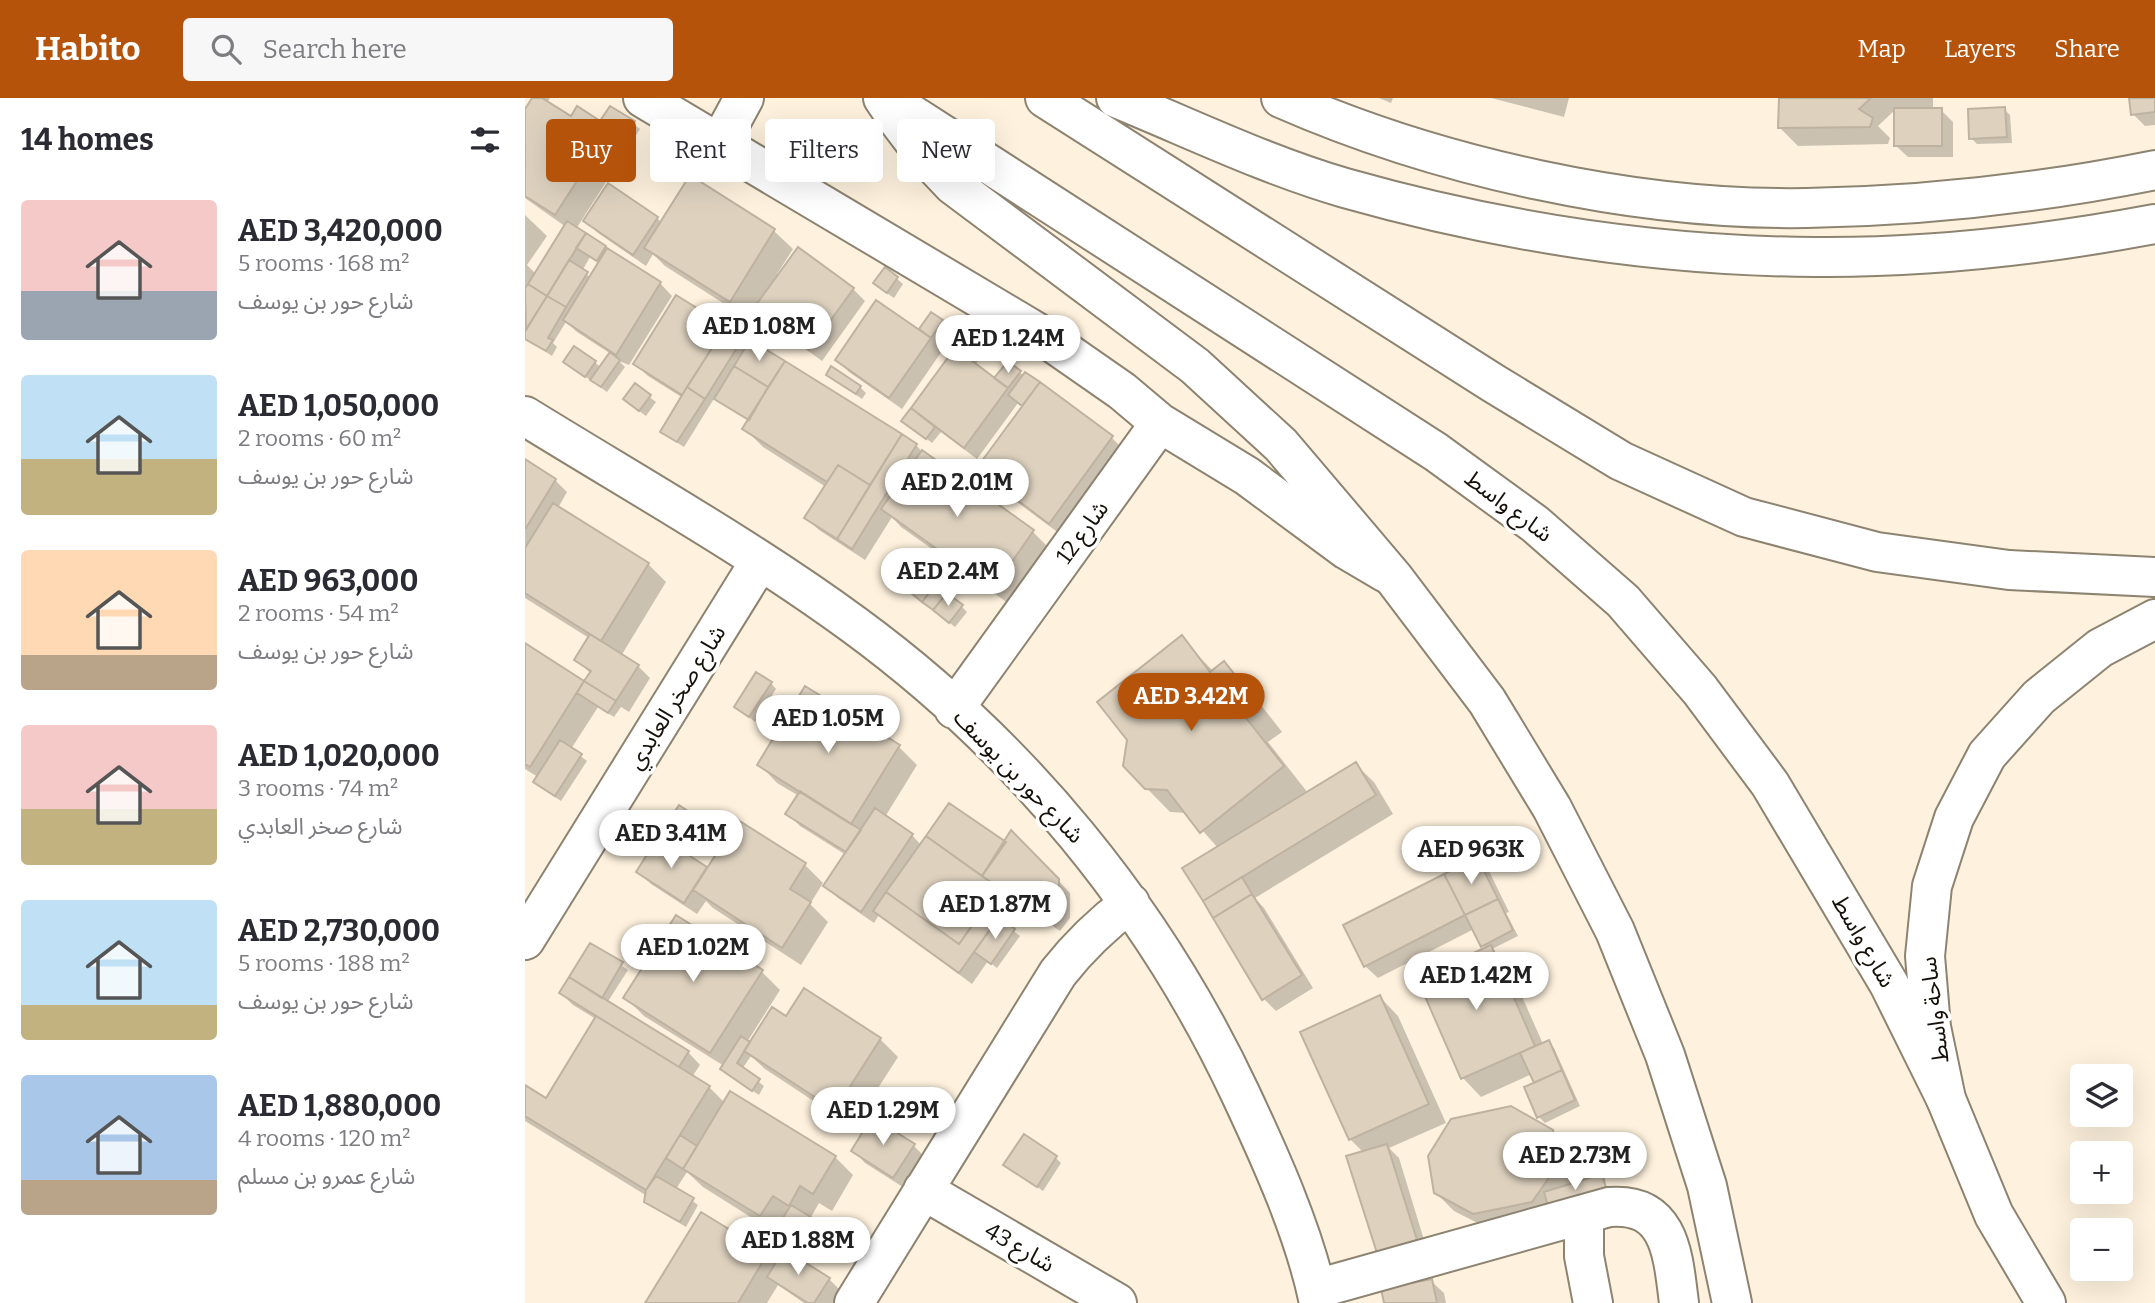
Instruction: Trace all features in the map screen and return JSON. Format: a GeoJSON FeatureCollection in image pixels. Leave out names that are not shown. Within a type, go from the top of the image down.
{"type":"FeatureCollection","features":[{"type":"Feature","properties":{"kind":"main road"},"geometry":{"type":"LineString","coordinates":[[643,98],[678,119]]}},
{"type":"Feature","properties":{"kind":"main road"},"geometry":{"type":"LineString","coordinates":[[733,119],[744,98]]}},
{"type":"Feature","properties":{"kind":"main road"},"geometry":{"type":"LineString","coordinates":[[885,98],[901,127],[925,158],[953,185],[1195,366],[1282,445],[1393,577],[1487,701],[1552,808],[1615,931],[1665,1055],[1707,1186],[1732,1303]]}},
{"type":"Feature","properties":{"kind":"main road","name":"شارع واسط"},"geometry":{"type":"LineString","coordinates":[[885,98],[1436,452],[1535,524],[1623,601],[1700,690],[1770,784],[1889,984],[1946,1098]]}},
{"type":"Feature","properties":{"kind":"main road"},"geometry":{"type":"LineString","coordinates":[[1045,98],[1609,454],[1744,517],[1877,552],[2008,570],[2155,577]]}},
{"type":"Feature","properties":{"kind":"main road"},"geometry":{"type":"LineString","coordinates":[[1116,98],[1264,160],[1343,187],[1424,208],[1553,234],[1684,251],[1815,257],[1947,253],[2078,238],[2155,224]]}},
{"type":"Feature","properties":{"kind":"main road"},"geometry":{"type":"LineString","coordinates":[[1281,98],[1321,116],[1386,139],[1489,169],[1594,190],[1700,204],[1806,208],[1919,202],[2020,193],[2155,170]]}},
{"type":"Feature","properties":{"kind":"main road"},"geometry":{"type":"LineString","coordinates":[[751,163],[1043,336],[1122,391],[1160,423],[1247,476],[1347,550],[1393,577]]}},
{"type":"Feature","properties":{"kind":"main road","name":"شارع حور بن يوسف"},"geometry":{"type":"LineString","coordinates":[[525,416],[760,561],[854,625],[954,709],[1046,798],[1076,832],[1130,904],[1199,1013],[1230,1071],[1277,1177],[1304,1251],[1311,1298]]}},
{"type":"Feature","properties":{"kind":"main road","name":"شارع 12"},"geometry":{"type":"LineString","coordinates":[[954,709],[1160,423]]}},
{"type":"Feature","properties":{"kind":"main road","name":"شارع صخر العابدي"},"geometry":{"type":"LineString","coordinates":[[525,940],[760,561]]}},
{"type":"Feature","properties":{"kind":"main road","name":"ساحة واسط"},"geometry":{"type":"LineString","coordinates":[[2046,1303],[1994,1215],[1946,1098],[1931,1027],[1925,956],[1932,886],[1954,818],[1987,755],[2039,697],[2100,648],[2155,619]]}},
{"type":"Feature","properties":{"kind":"main road"},"geometry":{"type":"LineString","coordinates":[[854,1303],[1058,973],[1095,931],[1130,904]]}},
{"type":"Feature","properties":{"kind":"main road"},"geometry":{"type":"LineString","coordinates":[[1678,1294],[1707,1186]]}},
{"type":"Feature","properties":{"kind":"main road","name":"شارع 43"},"geometry":{"type":"LineString","coordinates":[[923,1190],[1117,1303]]}},
{"type":"Feature","properties":{"kind":"main road"},"geometry":{"type":"LineString","coordinates":[[1311,1298],[1584,1214],[1621,1206],[1643,1212],[1653,1219],[1668,1238],[1678,1294]]}},
{"type":"Feature","properties":{"kind":"main road"},"geometry":{"type":"LineString","coordinates":[[1584,1214],[1584,1256],[1593,1303]]}},
{"type":"Feature","properties":{"kind":"main road"},"geometry":{"type":"LineString","coordinates":[[1994,1215],[2027,1303]]}},
{"type":"Feature","properties":{"kind":"building"},"geometry":{"type":"Polygon","coordinates":[[[532,98],[542,98],[571,116],[577,106],[597,119],[546,119],[546,182],[576,182],[555,215],[525,196],[525,109],[532,98]]]}},
{"type":"Feature","properties":{"kind":"building"},"geometry":{"type":"Polygon","coordinates":[[[1779,98],[1871,98],[1859,109],[1873,118],[1870,127],[1778,128],[1779,98]]]}},
{"type":"Feature","properties":{"kind":"building"},"geometry":{"type":"Polygon","coordinates":[[[2129,98],[2155,98],[2155,112],[2131,115],[2129,98]]]}},
{"type":"Feature","properties":{"kind":"building"},"geometry":{"type":"Polygon","coordinates":[[[610,106],[632,119],[601,119],[610,106]]]}},
{"type":"Feature","properties":{"kind":"building"},"geometry":{"type":"Polygon","coordinates":[[[2005,107],[2007,137],[1969,139],[1968,109],[2005,107]]]}},
{"type":"Feature","properties":{"kind":"building"},"geometry":{"type":"Polygon","coordinates":[[[1894,108],[1942,108],[1942,146],[1894,146],[1894,108]]]}},
{"type":"Feature","properties":{"kind":"building"},"geometry":{"type":"Polygon","coordinates":[[[686,182],[701,182],[775,229],[730,302],[644,248],[686,182]]]}},
{"type":"Feature","properties":{"kind":"building"},"geometry":{"type":"Polygon","coordinates":[[[608,183],[658,217],[633,255],[583,221],[608,183]]]}},
{"type":"Feature","properties":{"kind":"building"},"geometry":{"type":"Polygon","coordinates":[[[567,221],[586,233],[547,296],[528,284],[567,221]]]}},
{"type":"Feature","properties":{"kind":"building"},"geometry":{"type":"Polygon","coordinates":[[[586,233],[606,246],[597,261],[576,248],[586,233]]]}},
{"type":"Feature","properties":{"kind":"building"},"geometry":{"type":"Polygon","coordinates":[[[798,247],[854,288],[809,350],[753,309],[798,247]]]}},
{"type":"Feature","properties":{"kind":"building"},"geometry":{"type":"Polygon","coordinates":[[[607,248],[661,282],[616,355],[563,320],[607,248]]]}},
{"type":"Feature","properties":{"kind":"building"},"geometry":{"type":"Polygon","coordinates":[[[569,260],[588,272],[566,307],[547,296],[569,260]]]}},
{"type":"Feature","properties":{"kind":"building"},"geometry":{"type":"Polygon","coordinates":[[[885,267],[898,277],[887,293],[873,283],[885,267]]]}},
{"type":"Feature","properties":{"kind":"building"},"geometry":{"type":"Polygon","coordinates":[[[528,284],[547,296],[526,330],[525,288],[528,284]]]}},
{"type":"Feature","properties":{"kind":"building"},"geometry":{"type":"Polygon","coordinates":[[[676,295],[726,326],[682,395],[633,364],[676,295]]]}},
{"type":"Feature","properties":{"kind":"building"},"geometry":{"type":"Polygon","coordinates":[[[547,296],[566,307],[548,338],[553,340],[546,351],[525,339],[525,331],[547,296]]]}},
{"type":"Feature","properties":{"kind":"building"},"geometry":{"type":"Polygon","coordinates":[[[876,300],[931,338],[889,398],[835,360],[876,300]]]}},
{"type":"Feature","properties":{"kind":"building"},"geometry":{"type":"Polygon","coordinates":[[[931,312],[943,320],[931,338],[919,329],[931,312]]]}},
{"type":"Feature","properties":{"kind":"building"},"geometry":{"type":"Polygon","coordinates":[[[751,317],[781,334],[775,344],[745,327],[751,317]]]}},
{"type":"Feature","properties":{"kind":"building"},"geometry":{"type":"Polygon","coordinates":[[[726,326],[743,338],[705,399],[687,387],[726,326]]]}},
{"type":"Feature","properties":{"kind":"building"},"geometry":{"type":"Polygon","coordinates":[[[966,332],[981,344],[969,359],[955,348],[966,332]]]}},
{"type":"Feature","properties":{"kind":"building"},"geometry":{"type":"Polygon","coordinates":[[[750,340],[785,361],[768,387],[734,366],[750,340]]]}},
{"type":"Feature","properties":{"kind":"building"},"geometry":{"type":"Polygon","coordinates":[[[574,346],[596,361],[585,377],[563,362],[574,346]]]}},
{"type":"Feature","properties":{"kind":"building"},"geometry":{"type":"Polygon","coordinates":[[[955,348],[1008,388],[964,448],[911,408],[955,348]]]}},
{"type":"Feature","properties":{"kind":"building"},"geometry":{"type":"Polygon","coordinates":[[[610,352],[620,360],[601,387],[590,380],[610,352]]]}},
{"type":"Feature","properties":{"kind":"building"},"geometry":{"type":"Polygon","coordinates":[[[785,361],[902,434],[870,485],[838,465],[827,482],[742,429],[785,361]]]}},
{"type":"Feature","properties":{"kind":"building"},"geometry":{"type":"Polygon","coordinates":[[[1008,361],[1021,371],[1008,388],[994,378],[1008,361]]]}},
{"type":"Feature","properties":{"kind":"building"},"geometry":{"type":"Polygon","coordinates":[[[734,366],[768,387],[749,420],[714,399],[734,366]]]}},
{"type":"Feature","properties":{"kind":"building"},"geometry":{"type":"Polygon","coordinates":[[[831,366],[861,386],[856,394],[826,375],[831,366]]]}},
{"type":"Feature","properties":{"kind":"building"},"geometry":{"type":"Polygon","coordinates":[[[1025,372],[1040,382],[1022,406],[1008,395],[1025,372]]]}},
{"type":"Feature","properties":{"kind":"building"},"geometry":{"type":"Polygon","coordinates":[[[1040,382],[1113,436],[1049,524],[976,469],[1040,382]]]}},
{"type":"Feature","properties":{"kind":"building"},"geometry":{"type":"Polygon","coordinates":[[[635,383],[651,395],[639,411],[623,399],[635,383]]]}},
{"type":"Feature","properties":{"kind":"building"},"geometry":{"type":"Polygon","coordinates":[[[687,387],[705,399],[677,442],[660,432],[687,387]]]}},
{"type":"Feature","properties":{"kind":"building"},"geometry":{"type":"Polygon","coordinates":[[[911,408],[935,427],[926,439],[901,421],[911,408]]]}},
{"type":"Feature","properties":{"kind":"building"},"geometry":{"type":"Polygon","coordinates":[[[902,434],[917,444],[852,549],[837,539],[902,434]]]}},
{"type":"Feature","properties":{"kind":"building"},"geometry":{"type":"Polygon","coordinates":[[[922,450],[1034,530],[993,589],[881,509],[922,450]]]}},
{"type":"Feature","properties":{"kind":"building"},"geometry":{"type":"Polygon","coordinates":[[[525,459],[556,479],[526,528],[525,528],[525,459]]]}},
{"type":"Feature","properties":{"kind":"building"},"geometry":{"type":"Polygon","coordinates":[[[838,465],[870,485],[837,539],[804,518],[838,465]]]}},
{"type":"Feature","properties":{"kind":"building"},"geometry":{"type":"Polygon","coordinates":[[[553,503],[649,563],[601,641],[525,593],[525,548],[553,503]]]}},
{"type":"Feature","properties":{"kind":"building"},"geometry":{"type":"Polygon","coordinates":[[[924,575],[936,584],[922,602],[910,592],[924,575]]]}},
{"type":"Feature","properties":{"kind":"building"},"geometry":{"type":"Polygon","coordinates":[[[936,584],[947,593],[933,610],[922,602],[936,584]]]}},
{"type":"Feature","properties":{"kind":"building"},"geometry":{"type":"Polygon","coordinates":[[[947,593],[963,605],[949,623],[933,610],[947,593]]]}},
{"type":"Feature","properties":{"kind":"building"},"geometry":{"type":"Polygon","coordinates":[[[590,634],[639,665],[616,701],[584,681],[591,671],[574,660],[590,634]]]}},
{"type":"Feature","properties":{"kind":"building"},"geometry":{"type":"Polygon","coordinates":[[[1182,635],[1210,672],[1224,661],[1260,707],[1246,718],[1284,766],[1200,833],[1167,790],[1145,789],[1123,766],[1127,740],[1097,702],[1182,635]]]}},
{"type":"Feature","properties":{"kind":"building"},"geometry":{"type":"Polygon","coordinates":[[[525,643],[584,681],[530,767],[525,764],[525,643]]]}},
{"type":"Feature","properties":{"kind":"building"},"geometry":{"type":"Polygon","coordinates":[[[756,672],[772,682],[749,717],[734,707],[756,672]]]}},
{"type":"Feature","properties":{"kind":"building"},"geometry":{"type":"Polygon","coordinates":[[[584,681],[616,701],[608,713],[577,693],[584,681]]]}},
{"type":"Feature","properties":{"kind":"building"},"geometry":{"type":"Polygon","coordinates":[[[805,686],[900,745],[851,824],[757,765],[805,686]]]}},
{"type":"Feature","properties":{"kind":"building"},"geometry":{"type":"Polygon","coordinates":[[[560,740],[582,754],[555,796],[533,782],[560,740]]]}},
{"type":"Feature","properties":{"kind":"building"},"geometry":{"type":"Polygon","coordinates":[[[1356,762],[1376,795],[1203,901],[1182,868],[1356,762]]]}},
{"type":"Feature","properties":{"kind":"building"},"geometry":{"type":"Polygon","coordinates":[[[800,791],[861,830],[846,852],[785,814],[800,791]]]}},
{"type":"Feature","properties":{"kind":"building"},"geometry":{"type":"Polygon","coordinates":[[[949,803],[1006,842],[982,876],[926,836],[949,803]]]}},
{"type":"Feature","properties":{"kind":"building"},"geometry":{"type":"Polygon","coordinates":[[[679,805],[692,814],[672,844],[659,836],[679,805]]]}},
{"type":"Feature","properties":{"kind":"building"},"geometry":{"type":"Polygon","coordinates":[[[875,808],[913,834],[861,912],[823,886],[875,808]]]}},
{"type":"Feature","properties":{"kind":"building"},"geometry":{"type":"Polygon","coordinates":[[[738,820],[806,863],[790,889],[811,902],[782,948],[693,890],[738,820]]]}},
{"type":"Feature","properties":{"kind":"building"},"geometry":{"type":"Polygon","coordinates":[[[1011,830],[1059,879],[1059,905],[1047,920],[982,876],[1011,830]]]}},
{"type":"Feature","properties":{"kind":"building"},"geometry":{"type":"Polygon","coordinates":[[[659,836],[707,867],[684,903],[636,872],[659,836]]]}},
{"type":"Feature","properties":{"kind":"building"},"geometry":{"type":"Polygon","coordinates":[[[926,836],[999,888],[959,944],[886,892],[926,836]]]}},
{"type":"Feature","properties":{"kind":"building"},"geometry":{"type":"Polygon","coordinates":[[[1477,857],[1498,899],[1465,915],[1444,874],[1477,857]]]}},
{"type":"Feature","properties":{"kind":"building"},"geometry":{"type":"Polygon","coordinates":[[[1444,874],[1465,915],[1364,967],[1343,925],[1444,874]]]}},
{"type":"Feature","properties":{"kind":"building"},"geometry":{"type":"Polygon","coordinates":[[[1242,877],[1252,894],[1213,918],[1203,901],[1242,877]]]}},
{"type":"Feature","properties":{"kind":"building"},"geometry":{"type":"Polygon","coordinates":[[[886,892],[959,944],[985,907],[999,917],[959,973],[873,911],[886,892]]]}},
{"type":"Feature","properties":{"kind":"building"},"geometry":{"type":"Polygon","coordinates":[[[1252,894],[1302,975],[1262,1000],[1213,918],[1252,894]]]}},
{"type":"Feature","properties":{"kind":"building"},"geometry":{"type":"Polygon","coordinates":[[[1498,899],[1513,930],[1481,947],[1465,915],[1498,899]]]}},
{"type":"Feature","properties":{"kind":"building"},"geometry":{"type":"Polygon","coordinates":[[[676,915],[763,970],[710,1053],[623,998],[676,915]]]}},
{"type":"Feature","properties":{"kind":"building"},"geometry":{"type":"Polygon","coordinates":[[[999,917],[1015,929],[991,964],[974,952],[999,917]]]}},
{"type":"Feature","properties":{"kind":"building"},"geometry":{"type":"Polygon","coordinates":[[[590,943],[623,962],[602,998],[569,977],[590,943]]]}},
{"type":"Feature","properties":{"kind":"building"},"geometry":{"type":"Polygon","coordinates":[[[1491,945],[1535,1046],[1461,1079],[1417,978],[1491,945]]]}},
{"type":"Feature","properties":{"kind":"building"},"geometry":{"type":"Polygon","coordinates":[[[569,977],[689,1051],[679,1067],[559,993],[569,977]]]}},
{"type":"Feature","properties":{"kind":"building"},"geometry":{"type":"Polygon","coordinates":[[[804,988],[881,1038],[835,1110],[744,1051],[772,1007],[786,1016],[804,988]]]}},
{"type":"Feature","properties":{"kind":"building"},"geometry":{"type":"Polygon","coordinates":[[[1380,995],[1429,1104],[1349,1140],[1300,1032],[1380,995]]]}},
{"type":"Feature","properties":{"kind":"building"},"geometry":{"type":"Polygon","coordinates":[[[596,1016],[710,1086],[646,1190],[525,1116],[525,1085],[546,1098],[596,1016]]]}},
{"type":"Feature","properties":{"kind":"building"},"geometry":{"type":"Polygon","coordinates":[[[741,1036],[750,1042],[737,1063],[760,1079],[752,1091],[720,1069],[741,1036]]]}},
{"type":"Feature","properties":{"kind":"building"},"geometry":{"type":"Polygon","coordinates":[[[1549,1040],[1562,1070],[1534,1083],[1520,1053],[1549,1040]]]}},
{"type":"Feature","properties":{"kind":"building"},"geometry":{"type":"Polygon","coordinates":[[[1562,1070],[1575,1100],[1537,1118],[1524,1087],[1562,1070]]]}},
{"type":"Feature","properties":{"kind":"building"},"geometry":{"type":"Polygon","coordinates":[[[730,1091],[836,1156],[813,1194],[800,1186],[789,1206],[773,1196],[760,1216],[683,1169],[730,1091]]]}},
{"type":"Feature","properties":{"kind":"building"},"geometry":{"type":"Polygon","coordinates":[[[1511,1106],[1553,1130],[1559,1163],[1532,1202],[1473,1214],[1434,1193],[1428,1156],[1451,1119],[1511,1106]]]}},
{"type":"Feature","properties":{"kind":"building"},"geometry":{"type":"Polygon","coordinates":[[[872,1117],[915,1144],[893,1178],[851,1151],[872,1117]]]}},
{"type":"Feature","properties":{"kind":"building"},"geometry":{"type":"Polygon","coordinates":[[[1024,1134],[1057,1156],[1037,1187],[1003,1165],[1024,1134]]]}},
{"type":"Feature","properties":{"kind":"building"},"geometry":{"type":"Polygon","coordinates":[[[680,1135],[697,1146],[683,1169],[666,1158],[680,1135]]]}},
{"type":"Feature","properties":{"kind":"building"},"geometry":{"type":"Polygon","coordinates":[[[1387,1144],[1417,1240],[1377,1253],[1346,1156],[1387,1144]]]}},
{"type":"Feature","properties":{"kind":"building"},"geometry":{"type":"Polygon","coordinates":[[[1602,1174],[1607,1191],[1549,1209],[1544,1192],[1602,1174]]]}},
{"type":"Feature","properties":{"kind":"building"},"geometry":{"type":"Polygon","coordinates":[[[656,1176],[694,1198],[680,1222],[644,1202],[646,1190],[656,1176]]]}},
{"type":"Feature","properties":{"kind":"building"},"geometry":{"type":"Polygon","coordinates":[[[791,1205],[822,1224],[805,1251],[774,1232],[791,1205]]]}},
{"type":"Feature","properties":{"kind":"building"},"geometry":{"type":"Polygon","coordinates":[[[701,1212],[768,1253],[738,1303],[645,1303],[701,1212]]]}},
{"type":"Feature","properties":{"kind":"building"},"geometry":{"type":"Polygon","coordinates":[[[784,1249],[830,1278],[814,1303],[808,1303],[767,1277],[784,1249]]]}},
{"type":"Feature","properties":{"kind":"building"},"geometry":{"type":"Polygon","coordinates":[[[1432,1279],[1437,1303],[1384,1303],[1381,1289],[1432,1279]]]}}]}
